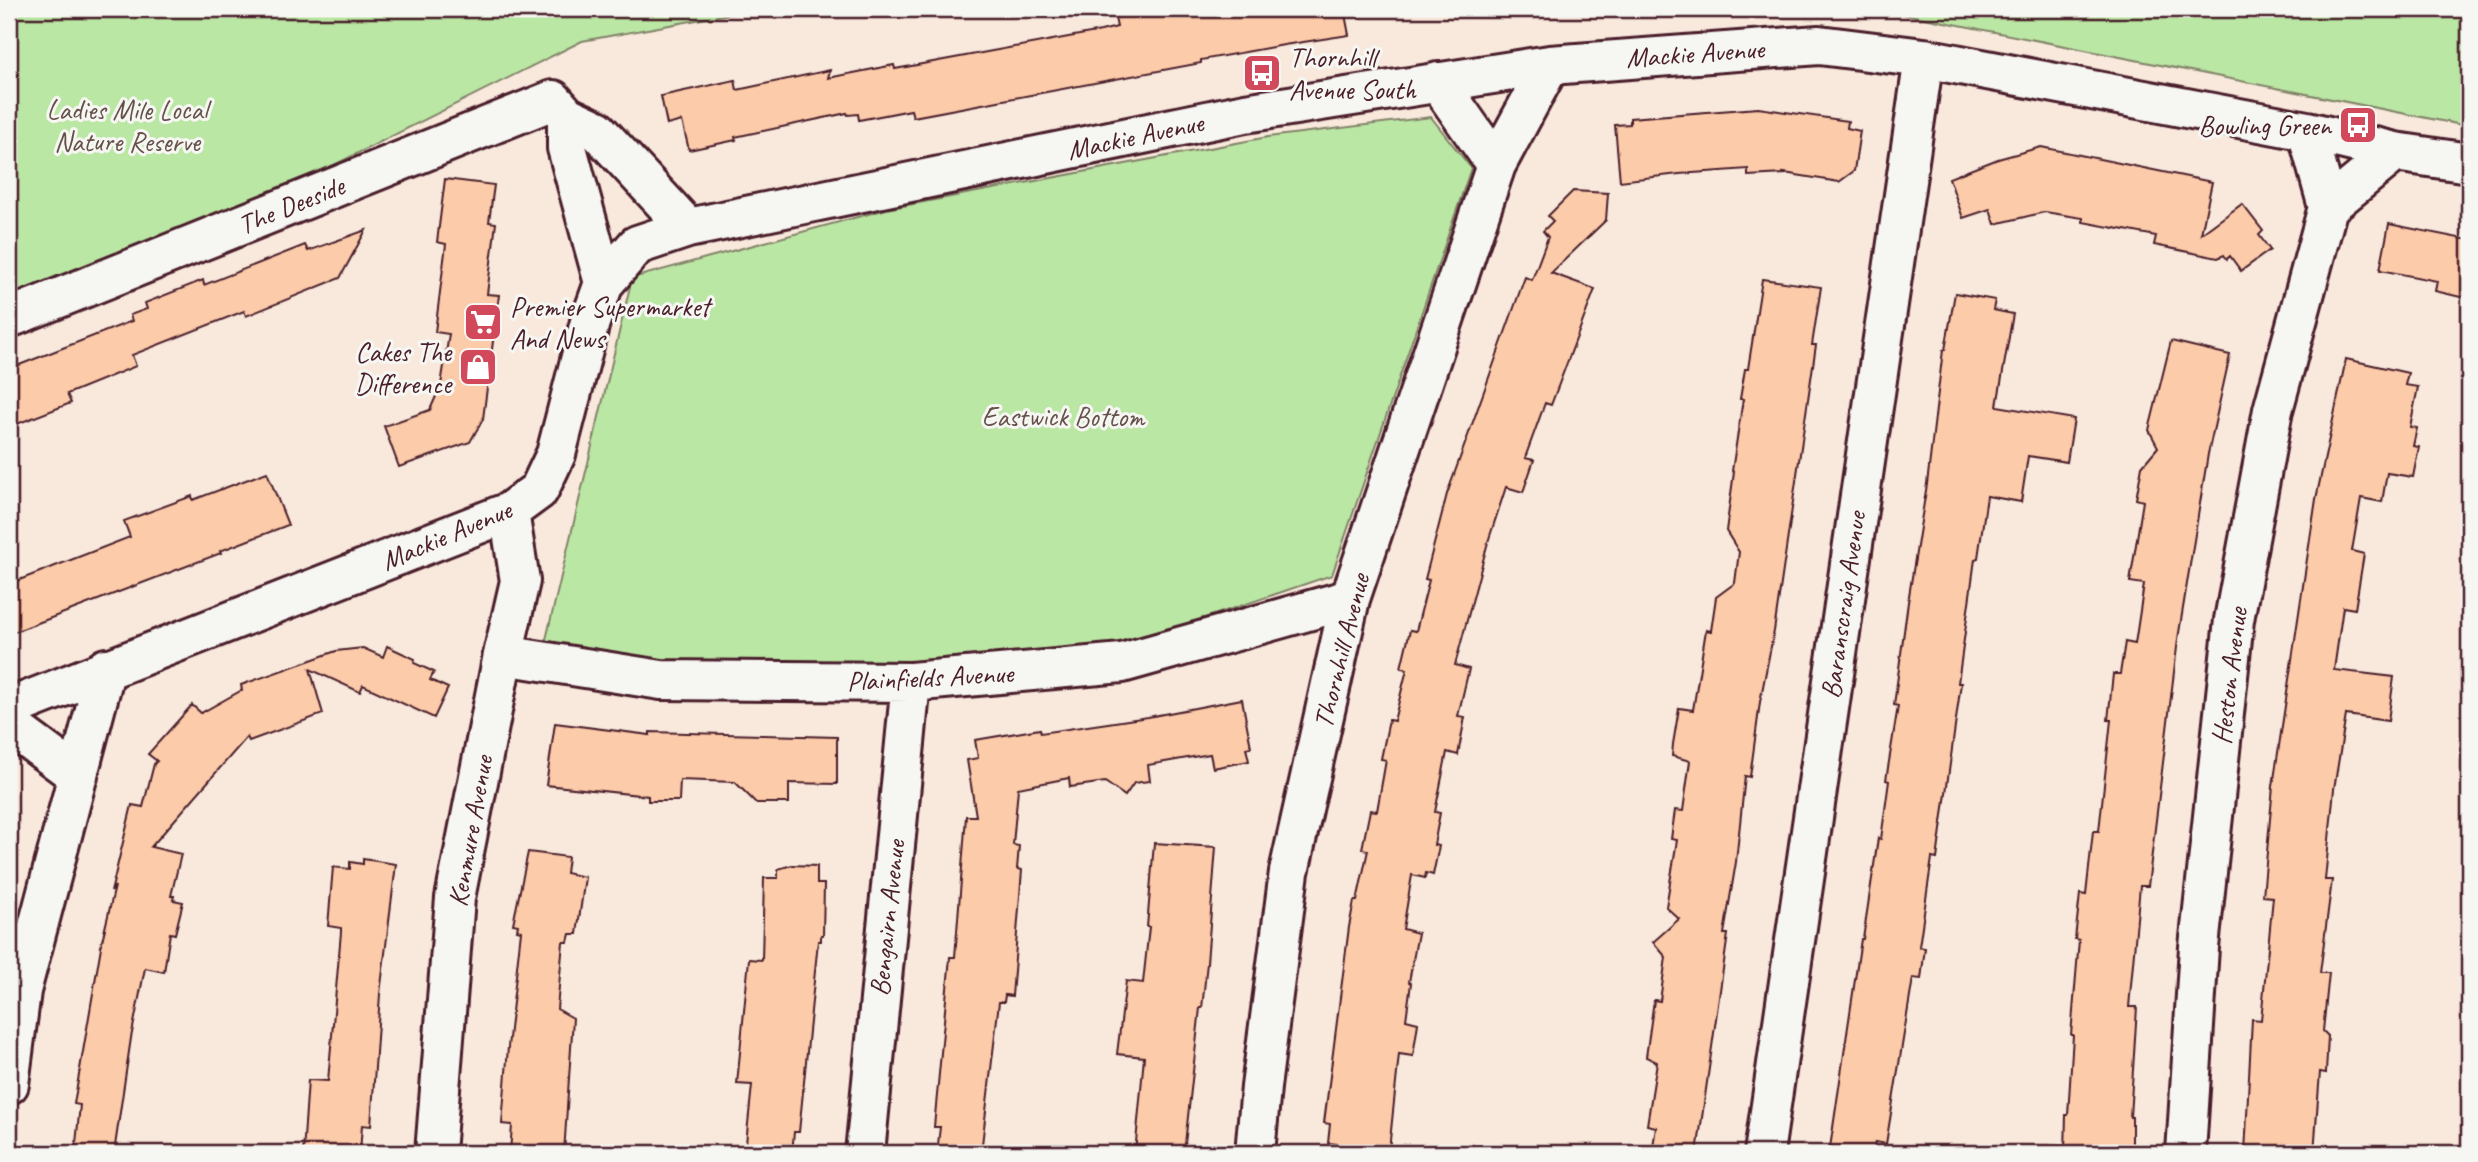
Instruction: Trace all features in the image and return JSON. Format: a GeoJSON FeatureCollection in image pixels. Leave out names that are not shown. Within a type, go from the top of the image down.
{"type":"FeatureCollection","features":[{"type":"Feature","properties":{"kind":"street","name":"Mackie Avenue"},"geometry":{"type":"LineString","coordinates":[[9,708],[509,512],[539,490],[556,454],[590,322],[604,284],[637,245],[688,228],[1245,113],[1550,65],[1819,44],[1924,58],[2307,131],[2395,152],[2469,163]]}},
{"type":"Feature","properties":{"kind":"street","name":"Baranscraig Avenue"},"geometry":{"type":"LineString","coordinates":[[1764,1153],[1924,58]]}},
{"type":"Feature","properties":{"kind":"street","name":"Thornhill Avenue"},"geometry":{"type":"LineString","coordinates":[[1255,1153],[1289,872],[1350,599],[1496,165],[1550,65]]}},
{"type":"Feature","properties":{"kind":"street"},"geometry":{"type":"LineString","coordinates":[[1438,82],[1496,165]]}},
{"type":"Feature","properties":{"kind":"street","name":"The Deeside"},"geometry":{"type":"LineString","coordinates":[[9,318],[553,100],[567,116],[597,131],[688,228]]}},
{"type":"Feature","properties":{"kind":"street"},"geometry":{"type":"LineString","coordinates":[[567,116],[567,148],[604,284]]}},
{"type":"Feature","properties":{"kind":"street"},"geometry":{"type":"LineString","coordinates":[[2307,131],[2328,207],[2395,152]]}},
{"type":"Feature","properties":{"kind":"street","name":"Heston Avenue"},"geometry":{"type":"LineString","coordinates":[[2186,1153],[2199,947],[2234,620],[2273,410],[2328,207]]}},
{"type":"Feature","properties":{"kind":"street","name":"Kenmure Avenue"},"geometry":{"type":"LineString","coordinates":[[435,1153],[456,898],[520,581],[509,512]]}},
{"type":"Feature","properties":{"kind":"street","name":"Plainfields Avenue"},"geometry":{"type":"LineString","coordinates":[[503,656],[661,680],[911,682],[1122,663],[1350,599]]}},
{"type":"Feature","properties":{"kind":"street"},"geometry":{"type":"LineString","coordinates":[[9,1084],[20,991],[106,668]]}},
{"type":"Feature","properties":{"kind":"street","name":"Bengairn Avenue"},"geometry":{"type":"LineString","coordinates":[[864,1153],[911,682]]}},
{"type":"Feature","properties":{"kind":"street"},"geometry":{"type":"LineString","coordinates":[[9,725],[78,776]]}},
{"type":"Feature","properties":{"kind":"green space","name":"Ladies Mile Local Nature Reserve"},"geometry":{"type":"Polygon","coordinates":[[[9,9],[757,9],[582,41],[310,177],[9,297],[9,9]]]}},
{"type":"Feature","properties":{"kind":"green space"},"geometry":{"type":"Polygon","coordinates":[[[2469,9],[2467,126],[1884,10],[2469,9]]]}},
{"type":"Feature","properties":{"kind":"green space","name":"Eastwick Bottom"},"geometry":{"type":"Polygon","coordinates":[[[1431,117],[1471,168],[1332,575],[1110,650],[869,666],[699,666],[543,652],[632,278],[887,209],[1268,137],[1431,117]]]}},
{"type":"Feature","properties":{"kind":"building"},"geometry":{"type":"Polygon","coordinates":[[[1344,9],[1349,35],[1201,60],[1201,63],[913,117],[911,110],[859,120],[858,114],[847,113],[735,137],[736,140],[689,150],[682,121],[667,125],[661,96],[735,80],[737,90],[830,70],[828,78],[894,65],[895,69],[1101,31],[1117,27],[1115,18],[1126,16],[1125,11],[1344,9]]]}},
{"type":"Feature","properties":{"kind":"building"},"geometry":{"type":"Polygon","coordinates":[[[1758,108],[1848,121],[1847,128],[1860,131],[1854,171],[1839,182],[1784,173],[1748,176],[1748,169],[1620,181],[1615,125],[1630,124],[1630,118],[1758,108]]]}},
{"type":"Feature","properties":{"kind":"building"},"geometry":{"type":"Polygon","coordinates":[[[2041,147],[2212,182],[2201,234],[2242,204],[2263,231],[2259,235],[2270,250],[2241,271],[2230,256],[2227,259],[2224,255],[2218,258],[2154,245],[2156,236],[2083,222],[2083,218],[2045,212],[1995,224],[1990,209],[1963,218],[1949,178],[1998,159],[2041,147]]]}},
{"type":"Feature","properties":{"kind":"building"},"geometry":{"type":"Polygon","coordinates":[[[445,179],[494,185],[489,222],[496,223],[487,294],[499,295],[483,419],[470,442],[399,467],[384,426],[430,410],[441,385],[449,334],[435,332],[446,244],[437,242],[445,179]]]}},
{"type":"Feature","properties":{"kind":"building"},"geometry":{"type":"Polygon","coordinates":[[[1573,191],[1608,193],[1606,220],[1551,273],[1595,289],[1551,405],[1545,403],[1525,458],[1534,460],[1523,492],[1506,487],[1488,542],[1455,665],[1469,669],[1458,716],[1465,717],[1458,755],[1447,752],[1435,812],[1440,813],[1434,845],[1439,846],[1433,875],[1426,873],[1425,878],[1412,875],[1403,929],[1418,933],[1409,982],[1406,1020],[1418,1023],[1413,1056],[1399,1054],[1389,1150],[1328,1143],[1330,1124],[1324,1123],[1349,927],[1368,850],[1362,849],[1370,810],[1377,811],[1386,760],[1381,759],[1389,720],[1394,721],[1407,669],[1401,668],[1410,630],[1416,631],[1429,580],[1425,579],[1447,494],[1525,277],[1532,280],[1548,237],[1543,231],[1553,221],[1548,216],[1573,191]]]}},
{"type":"Feature","properties":{"kind":"building"},"geometry":{"type":"Polygon","coordinates":[[[2389,224],[2469,240],[2469,299],[2435,291],[2437,281],[2380,270],[2389,224]]]}},
{"type":"Feature","properties":{"kind":"building"},"geometry":{"type":"Polygon","coordinates":[[[366,230],[340,278],[246,316],[244,311],[132,355],[136,366],[67,394],[71,403],[17,424],[9,402],[9,369],[132,321],[130,315],[147,309],[145,303],[203,280],[204,285],[305,245],[308,251],[366,230]]]}},
{"type":"Feature","properties":{"kind":"building"},"geometry":{"type":"Polygon","coordinates":[[[1762,279],[1821,287],[1812,345],[1816,345],[1750,777],[1745,776],[1736,862],[1724,934],[1728,934],[1697,1153],[1652,1153],[1656,1127],[1647,1125],[1657,1062],[1646,1057],[1654,1000],[1660,1001],[1666,957],[1653,942],[1679,919],[1666,907],[1677,840],[1671,839],[1675,810],[1683,811],[1690,761],[1672,756],[1673,744],[1679,708],[1693,710],[1706,630],[1711,631],[1716,597],[1735,583],[1739,552],[1726,531],[1743,399],[1740,399],[1745,369],[1748,369],[1762,279]]]}},
{"type":"Feature","properties":{"kind":"building"},"geometry":{"type":"Polygon","coordinates":[[[1955,293],[1995,300],[1993,310],[2013,314],[1997,406],[2074,419],[2067,462],[2028,456],[2021,502],[1987,496],[1978,558],[1975,559],[1937,859],[1932,858],[1919,947],[1925,948],[1921,979],[1913,978],[1886,1144],[1875,1142],[1873,1153],[1868,1153],[1830,1148],[1861,939],[1878,838],[1881,839],[1889,781],[1886,780],[1898,706],[1894,705],[1927,484],[1943,350],[1955,293]]]}},
{"type":"Feature","properties":{"kind":"building"},"geometry":{"type":"Polygon","coordinates":[[[2171,341],[2230,355],[2208,454],[2178,639],[2148,886],[2140,886],[2129,1007],[2137,1007],[2130,1117],[2132,1149],[2126,1149],[2125,1153],[2065,1153],[2079,940],[2075,939],[2080,894],[2086,895],[2093,831],[2099,831],[2113,674],[2120,674],[2125,642],[2135,644],[2144,584],[2130,582],[2143,501],[2136,499],[2142,466],[2158,447],[2149,430],[2171,341]]]}},
{"type":"Feature","properties":{"kind":"building"},"geometry":{"type":"Polygon","coordinates":[[[2346,359],[2408,373],[2405,385],[2418,387],[2410,427],[2417,428],[2413,446],[2419,447],[2413,477],[2387,473],[2382,502],[2361,498],[2352,551],[2364,554],[2355,609],[2343,607],[2334,670],[2394,677],[2388,721],[2346,715],[2334,789],[2325,880],[2332,880],[2320,973],[2329,973],[2323,1031],[2328,1036],[2326,1073],[2320,1072],[2314,1153],[2245,1153],[2252,1019],[2261,1020],[2273,897],[2263,896],[2273,786],[2316,499],[2346,359]]]}},
{"type":"Feature","properties":{"kind":"building"},"geometry":{"type":"Polygon","coordinates":[[[267,472],[288,525],[9,634],[9,584],[130,537],[124,521],[192,496],[193,500],[267,472]]]}},
{"type":"Feature","properties":{"kind":"building"},"geometry":{"type":"Polygon","coordinates":[[[387,646],[415,659],[414,663],[434,672],[430,680],[448,688],[434,718],[363,685],[360,692],[310,669],[323,714],[249,741],[247,737],[151,847],[181,854],[171,896],[174,896],[173,900],[183,902],[175,934],[170,933],[164,972],[145,968],[131,1038],[114,1153],[75,1153],[80,1105],[74,1104],[102,941],[132,805],[143,807],[157,761],[148,754],[192,705],[201,713],[242,690],[241,685],[336,651],[363,648],[383,657],[387,646]]]}},
{"type":"Feature","properties":{"kind":"building"},"geometry":{"type":"Polygon","coordinates":[[[1242,699],[1251,747],[1246,748],[1249,761],[1213,768],[1210,754],[1148,765],[1150,781],[1134,783],[1125,796],[1105,782],[1070,787],[1069,778],[1018,788],[1013,845],[1019,846],[1017,869],[1022,870],[1012,996],[1005,995],[1004,1002],[999,1002],[981,1153],[937,1153],[940,1127],[934,1127],[950,957],[955,957],[966,816],[976,816],[967,760],[978,758],[975,740],[1040,729],[1041,733],[1148,717],[1242,699]]]}},
{"type":"Feature","properties":{"kind":"building"},"geometry":{"type":"Polygon","coordinates":[[[555,723],[650,735],[650,732],[837,737],[837,784],[789,783],[789,803],[756,803],[735,782],[680,780],[679,801],[648,801],[648,796],[546,785],[555,723]]]}},
{"type":"Feature","properties":{"kind":"building"},"geometry":{"type":"Polygon","coordinates":[[[1154,843],[1216,847],[1207,963],[1184,1153],[1135,1153],[1144,1057],[1117,1054],[1126,981],[1143,983],[1154,843]]]}},
{"type":"Feature","properties":{"kind":"building"},"geometry":{"type":"Polygon","coordinates":[[[528,852],[568,857],[566,873],[585,877],[577,934],[570,934],[568,942],[563,942],[557,1009],[573,1018],[564,1153],[510,1153],[512,1125],[502,1124],[521,931],[517,930],[518,925],[513,924],[528,852]]]}},
{"type":"Feature","properties":{"kind":"building"},"geometry":{"type":"Polygon","coordinates":[[[363,859],[396,864],[380,994],[371,1126],[362,1125],[360,1153],[303,1153],[308,1080],[328,1081],[341,932],[341,928],[328,926],[333,867],[350,869],[350,862],[363,864],[363,859]]]}},
{"type":"Feature","properties":{"kind":"building"},"geometry":{"type":"Polygon","coordinates":[[[792,865],[817,866],[817,884],[824,884],[823,935],[821,941],[818,941],[799,1132],[794,1132],[792,1153],[745,1153],[752,1085],[737,1084],[749,959],[762,960],[764,878],[778,878],[778,869],[792,865]]]}},
{"type":"Feature","properties":{"kind":"place","name":"Thornhill Avenue South"},"geometry":{"type":"Point","coordinates":[1262,73]}},
{"type":"Feature","properties":{"kind":"place","name":"Bowling Green"},"geometry":{"type":"Point","coordinates":[2358,125]}},
{"type":"Feature","properties":{"kind":"place","name":"Premier Supermarket And News"},"geometry":{"type":"Point","coordinates":[483,322]}},
{"type":"Feature","properties":{"kind":"place","name":"Cakes The Difference"},"geometry":{"type":"Point","coordinates":[478,367]}}]}
